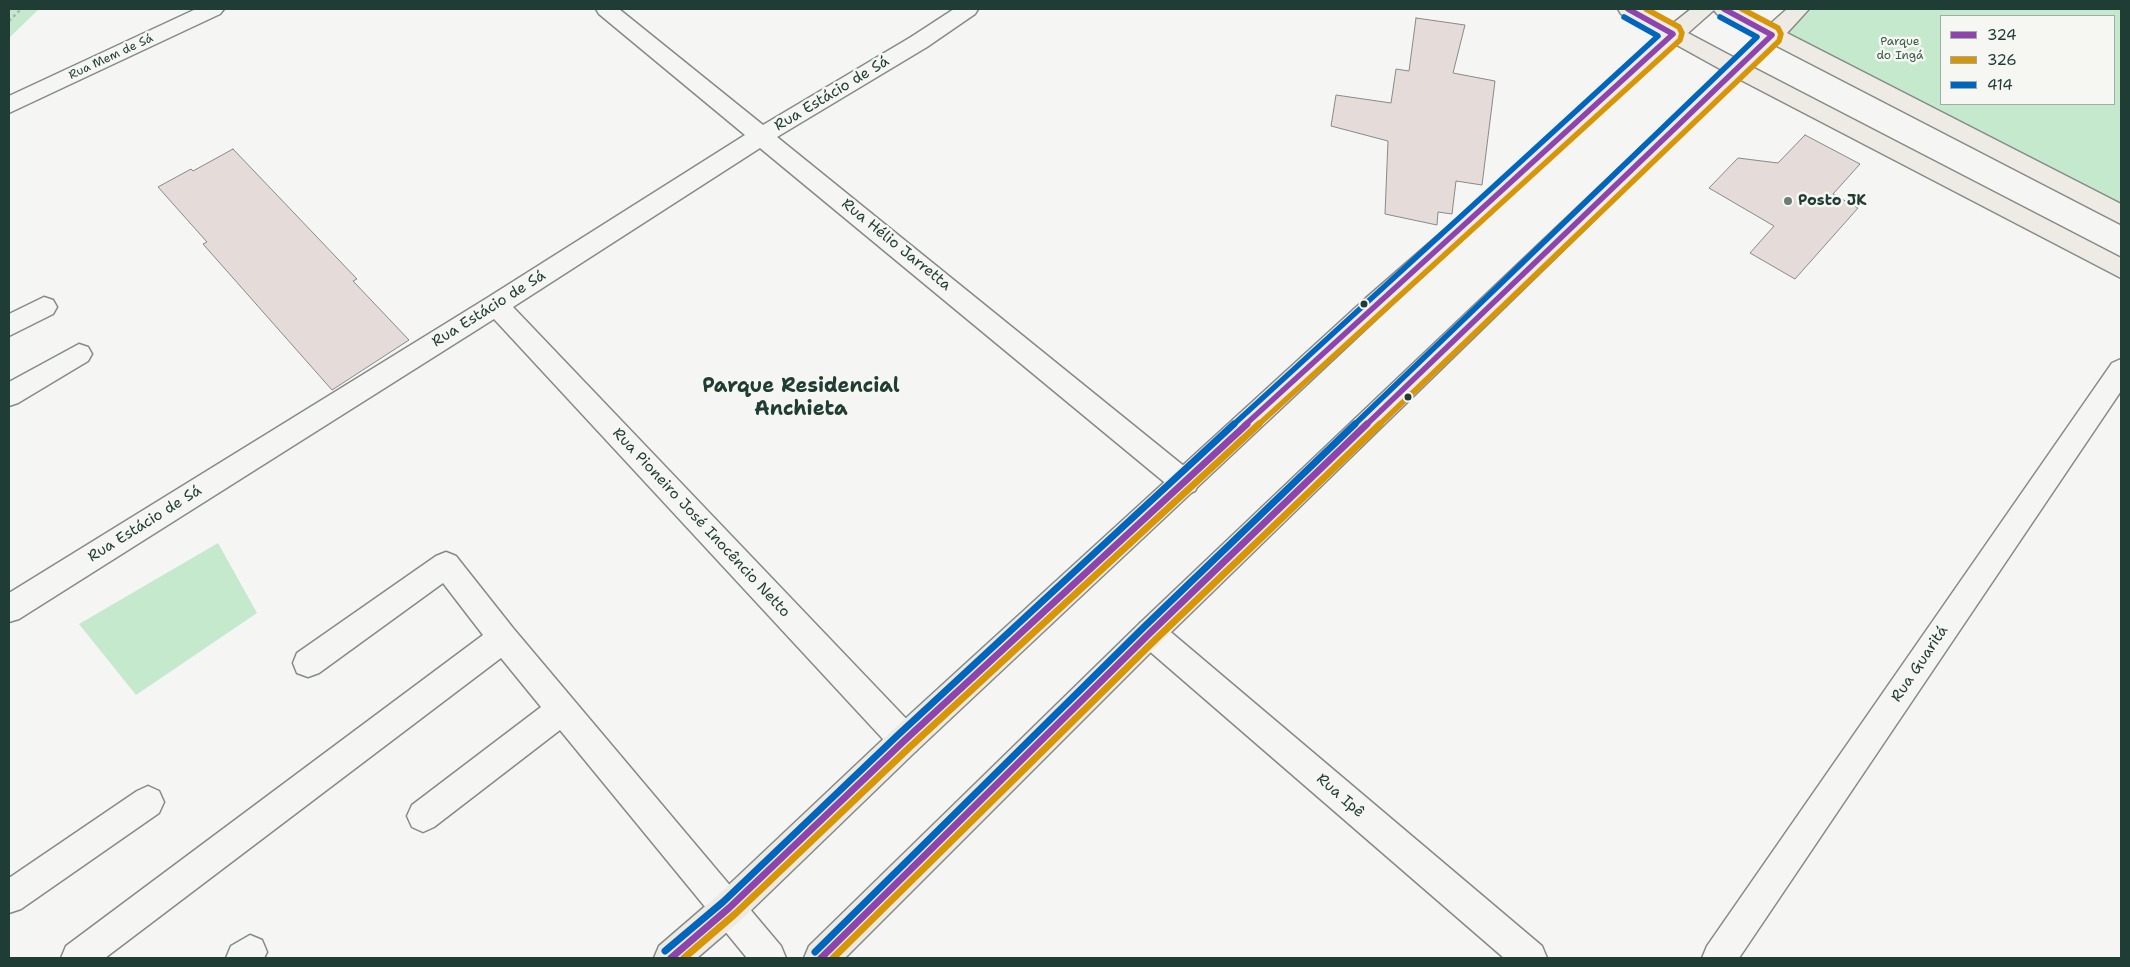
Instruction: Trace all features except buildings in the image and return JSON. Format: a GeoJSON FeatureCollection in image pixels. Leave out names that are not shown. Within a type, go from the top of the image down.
{"type":"FeatureCollection","features":[{"type":"Feature","properties":{"kind":"main road"},"geometry":{"type":"LineString","coordinates":[[1628,9],[1736,68],[2121,269]]}},
{"type":"Feature","properties":{"kind":"main road"},"geometry":{"type":"LineString","coordinates":[[671,958],[729,908],[905,740],[1185,483],[1375,305],[1704,9]]}},
{"type":"Feature","properties":{"kind":"main road"},"geometry":{"type":"LineString","coordinates":[[1724,9],[2121,215]]}},
{"type":"Feature","properties":{"kind":"main road"},"geometry":{"type":"LineString","coordinates":[[821,958],[1150,633],[1799,9]]}},
{"type":"Feature","properties":{"kind":"street","name":"Rua Mem de Sá"},"geometry":{"type":"LineString","coordinates":[[9,105],[213,9]]}},
{"type":"Feature","properties":{"kind":"street","name":"Rua Hélio Jarretta"},"geometry":{"type":"LineString","coordinates":[[606,9],[763,135],[1185,483]]}},
{"type":"Feature","properties":{"kind":"street","name":"Rua Estácio de Sá"},"geometry":{"type":"LineString","coordinates":[[9,609],[496,305],[763,135],[919,42],[968,9]]}},
{"type":"Feature","properties":{"kind":"street","name":"Rua Pioneiro José Inocêncio Netto"},"geometry":{"type":"LineString","coordinates":[[496,305],[905,740]]}},
{"type":"Feature","properties":{"kind":"street"},"geometry":{"type":"LineString","coordinates":[[9,326],[44,306]]}},
{"type":"Feature","properties":{"kind":"street"},"geometry":{"type":"LineString","coordinates":[[9,396],[79,354]]}},
{"type":"Feature","properties":{"kind":"street","name":"Rua Guaritá"},"geometry":{"type":"LineString","coordinates":[[1719,958],[2121,370]]}},
{"type":"Feature","properties":{"kind":"street"},"geometry":{"type":"LineString","coordinates":[[308,663],[446,565],[561,710],[769,958]]}},
{"type":"Feature","properties":{"kind":"street","name":"Rua Ipê"},"geometry":{"type":"LineString","coordinates":[[1150,633],[1530,958]]}},
{"type":"Feature","properties":{"kind":"street"},"geometry":{"type":"LineString","coordinates":[[78,958],[503,638]]}},
{"type":"Feature","properties":{"kind":"street"},"geometry":{"type":"LineString","coordinates":[[423,816],[561,710]]}},
{"type":"Feature","properties":{"kind":"street"},"geometry":{"type":"LineString","coordinates":[[9,897],[148,802]]}},
{"type":"Feature","properties":{"kind":"path"},"geometry":{"type":"LineString","coordinates":[[9,21],[21,9]]}},
{"type":"Feature","properties":{"kind":"green space"},"geometry":{"type":"Polygon","coordinates":[[[9,9],[39,9],[9,38],[9,9]]]}},
{"type":"Feature","properties":{"kind":"green space","name":"Parque do Ingá"},"geometry":{"type":"Polygon","coordinates":[[[1812,9],[2121,9],[2121,211],[1786,34],[1812,9]]]}},
{"type":"Feature","properties":{"kind":"green space"},"geometry":{"type":"Polygon","coordinates":[[[218,543],[257,613],[136,695],[79,624],[218,543]]]}},
{"type":"Feature","properties":{"kind":"transit line","name":"324"},"geometry":{"type":"LineString","coordinates":[[671,958],[729,908],[905,740],[1375,305],[1481,211],[1673,34],[1628,9]]}},
{"type":"Feature","properties":{"kind":"transit line","name":"326"},"geometry":{"type":"LineString","coordinates":[[684,958],[735,914],[911,746],[1381,311],[1487,217],[1680,40],[1682,33],[1679,27],[1646,9]]}},
{"type":"Feature","properties":{"kind":"transit line","name":"324"},"geometry":{"type":"LineString","coordinates":[[821,958],[1150,633],[1772,35],[1724,9]]}},
{"type":"Feature","properties":{"kind":"transit line","name":"326"},"geometry":{"type":"LineString","coordinates":[[833,958],[1156,639],[1779,41],[1781,34],[1778,28],[1742,9]]}},
{"type":"Feature","properties":{"kind":"transit line","name":"414"},"geometry":{"type":"LineString","coordinates":[[665,951],[723,902],[899,734],[1369,299],[1658,36],[1624,17]]}},
{"type":"Feature","properties":{"kind":"transit line","name":"414"},"geometry":{"type":"LineString","coordinates":[[815,952],[1144,627],[1757,37],[1720,17]]}},
{"type":"Feature","properties":{"kind":"place","name":"Posto JK"},"geometry":{"type":"Point","coordinates":[1788,201]}},
{"type":"Feature","properties":{"kind":"district","name":"Parque Residencial Anchieta"},"geometry":{"type":"Point","coordinates":[801,398]}}]}
